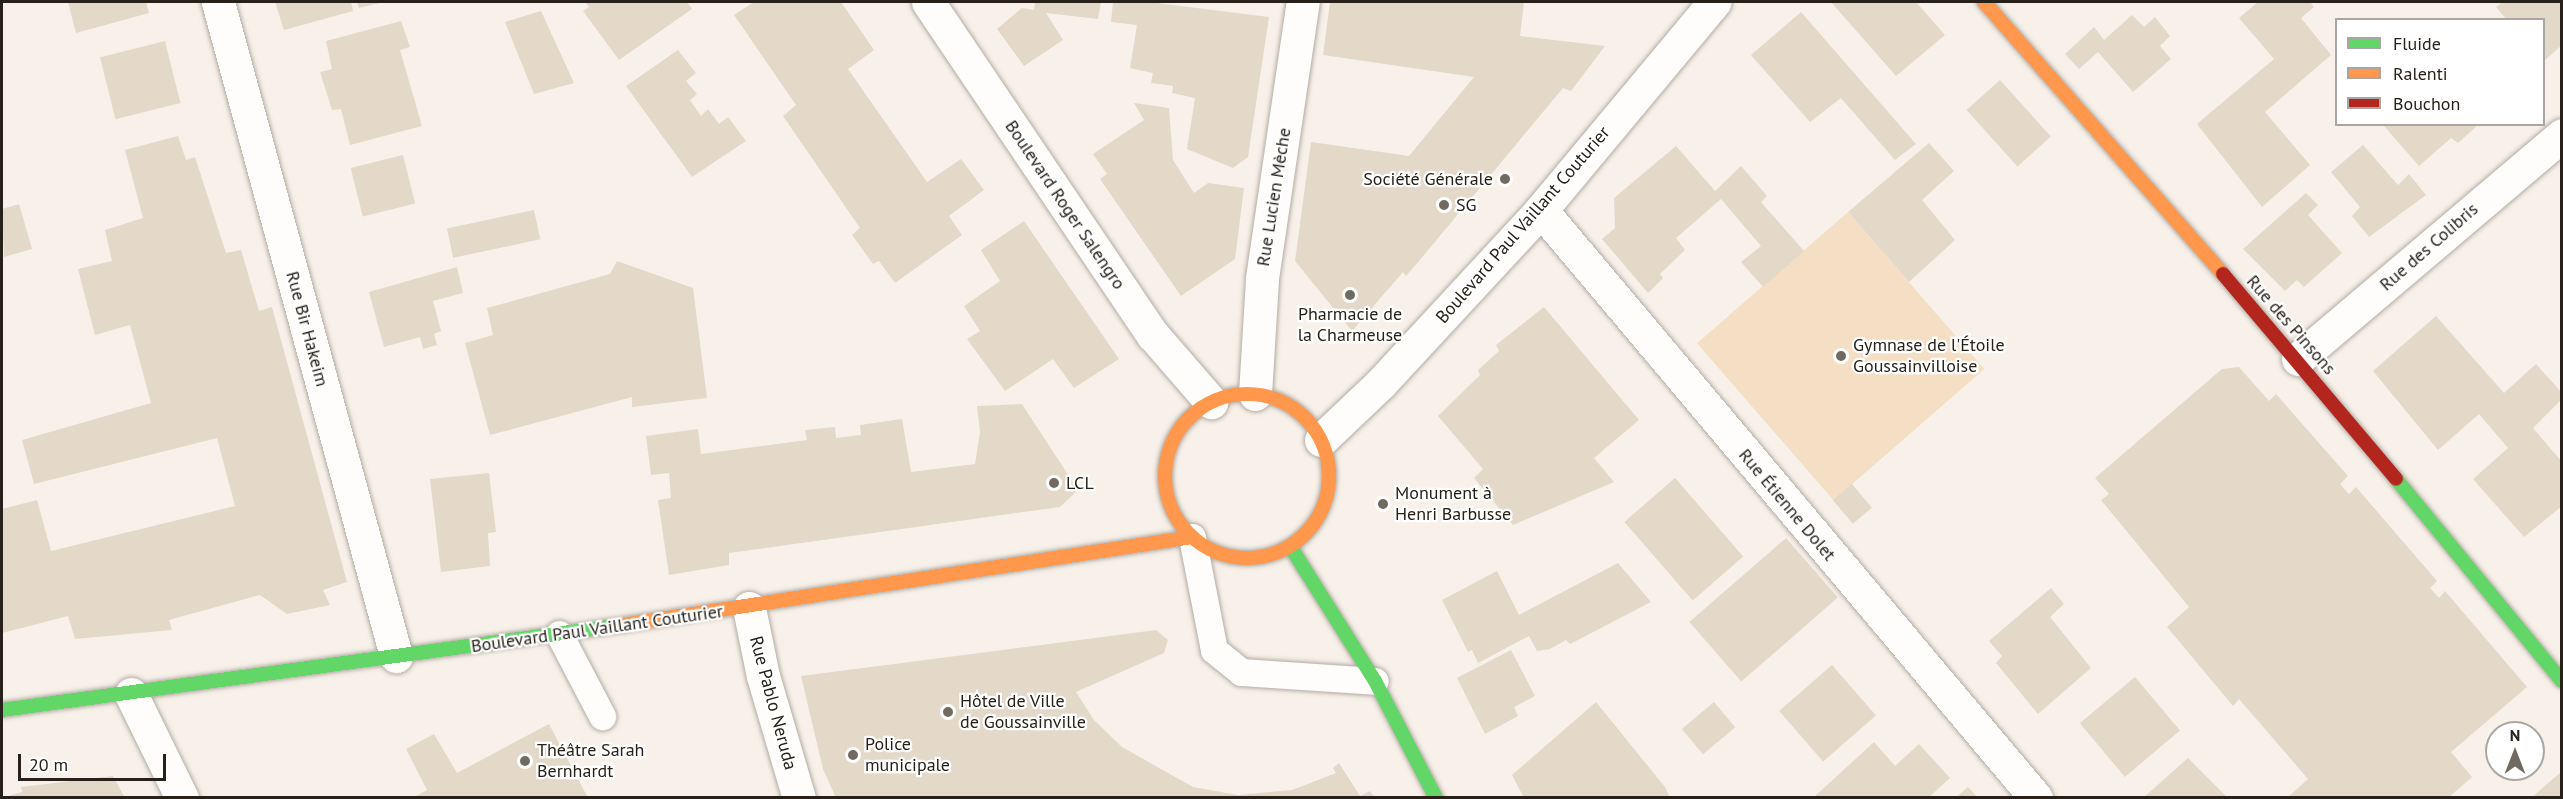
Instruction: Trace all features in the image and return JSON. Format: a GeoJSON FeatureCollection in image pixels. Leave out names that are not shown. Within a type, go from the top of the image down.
{"type":"FeatureCollection","features":[{"type":"Feature","properties":{"kind":"street","name":"Rue Bir Hakeim"},"geometry":{"type":"LineString","coordinates":[[218,2],[396,656]]}},
{"type":"Feature","properties":{"kind":"street","name":"Boulevard Roger Salengro"},"geometry":{"type":"LineString","coordinates":[[928,2],[1153,335],[1211,402]]}},
{"type":"Feature","properties":{"kind":"street","name":"Rue Lucien Mèche"},"geometry":{"type":"LineString","coordinates":[[1255,394],[1262,278],[1303,2]]}},
{"type":"Feature","properties":{"kind":"street","name":"Boulevard Paul Vaillant Couturier"},"geometry":{"type":"LineString","coordinates":[[1322,440],[1381,383],[1541,210],[1714,2]]}},
{"type":"Feature","properties":{"kind":"street","name":"Rue des Pinsons"},"geometry":{"type":"LineString","coordinates":[[1984,2],[2298,359],[2562,681]]}},
{"type":"Feature","properties":{"kind":"street","name":"Rue des Colibris"},"geometry":{"type":"LineString","coordinates":[[2298,359],[2562,135]]}},
{"type":"Feature","properties":{"kind":"street","name":"Rue Étienne Dolet"},"geometry":{"type":"LineString","coordinates":[[1541,210],[2036,798]]}},
{"type":"Feature","properties":{"kind":"street"},"geometry":{"type":"LineString","coordinates":[[1255,394],[1282,401],[1305,417],[1322,440],[1329,463],[1327,495],[1309,530],[1290,546],[1266,556],[1239,559],[1214,552],[1192,537],[1169,502],[1165,464],[1173,440],[1188,418],[1211,402],[1255,394]]}},
{"type":"Feature","properties":{"kind":"street","name":"Boulevard Paul Vaillant Couturier"},"geometry":{"type":"LineString","coordinates":[[2,710],[749,608],[1192,537]]}},
{"type":"Feature","properties":{"kind":"street"},"geometry":{"type":"LineString","coordinates":[[1290,546],[1375,681],[1436,798]]}},
{"type":"Feature","properties":{"kind":"street","name":"Rue Pablo Neruda"},"geometry":{"type":"LineString","coordinates":[[749,608],[763,676],[799,798]]}},
{"type":"Feature","properties":{"kind":"street"},"geometry":{"type":"LineString","coordinates":[[131,694],[182,798]]}},
{"type":"Feature","properties":{"kind":"lane"},"geometry":{"type":"LineString","coordinates":[[1192,537],[1205,618],[1214,650],[1241,672],[1375,681]]}},
{"type":"Feature","properties":{"kind":"lane"},"geometry":{"type":"LineString","coordinates":[[559,634],[602,716]]}},
{"type":"Feature","properties":{"kind":"shaded area","name":"Gymnase de l'Étoile Goussainvilloise"},"geometry":{"type":"Polygon","coordinates":[[[1848,212],[1984,369],[1834,500],[1697,343],[1848,212]]]}},
{"type":"Feature","properties":{"kind":"building"},"geometry":{"type":"Polygon","coordinates":[[[68,2],[146,2],[149,13],[76,33],[68,2]]]}},
{"type":"Feature","properties":{"kind":"building"},"geometry":{"type":"Polygon","coordinates":[[[275,2],[351,2],[353,11],[284,30],[275,2]]]}},
{"type":"Feature","properties":{"kind":"building"},"geometry":{"type":"Polygon","coordinates":[[[357,2],[384,2],[359,8],[357,2]]]}},
{"type":"Feature","properties":{"kind":"building"},"geometry":{"type":"Polygon","coordinates":[[[585,2],[687,2],[692,9],[619,60],[583,11],[589,7],[585,2]]]}},
{"type":"Feature","properties":{"kind":"building"},"geometry":{"type":"Polygon","coordinates":[[[754,2],[841,2],[874,50],[848,69],[927,182],[961,159],[984,190],[949,216],[962,235],[895,283],[879,261],[873,264],[852,235],[860,228],[783,116],[796,105],[734,15],[754,2]]]}},
{"type":"Feature","properties":{"kind":"building"},"geometry":{"type":"Polygon","coordinates":[[[1035,2],[1101,2],[1098,19],[1046,13],[1063,40],[1024,66],[997,29],[1022,8],[1034,10],[1035,2]]]}},
{"type":"Feature","properties":{"kind":"building"},"geometry":{"type":"Polygon","coordinates":[[[1113,2],[1149,2],[1269,17],[1248,157],[1233,168],[1187,149],[1195,98],[1172,93],[1173,86],[1151,83],[1153,73],[1130,68],[1137,25],[1111,22],[1113,2]]]}},
{"type":"Feature","properties":{"kind":"building"},"geometry":{"type":"Polygon","coordinates":[[[1330,2],[1524,2],[1520,36],[1605,46],[1571,91],[1563,88],[1406,276],[1403,272],[1352,331],[1295,261],[1311,142],[1409,156],[1474,77],[1323,55],[1330,2]]]}},
{"type":"Feature","properties":{"kind":"building"},"geometry":{"type":"Polygon","coordinates":[[[1831,2],[1916,2],[1945,35],[1896,76],[1831,2]]]}},
{"type":"Feature","properties":{"kind":"building"},"geometry":{"type":"Polygon","coordinates":[[[2258,2],[2310,2],[2314,7],[2301,18],[2331,55],[2265,112],[2310,165],[2262,207],[2197,124],[2274,59],[2239,18],[2258,2]]]}},
{"type":"Feature","properties":{"kind":"building"},"geometry":{"type":"Polygon","coordinates":[[[2502,2],[2562,2],[2562,45],[2545,60],[2545,18],[2505,18],[2496,7],[2502,2]]]}},
{"type":"Feature","properties":{"kind":"building"},"geometry":{"type":"Polygon","coordinates":[[[541,11],[574,83],[534,94],[505,22],[541,11]]]}},
{"type":"Feature","properties":{"kind":"building"},"geometry":{"type":"Polygon","coordinates":[[[1801,12],[1916,144],[1895,160],[1841,98],[1810,122],[1751,55],[1801,12]]]}},
{"type":"Feature","properties":{"kind":"building"},"geometry":{"type":"Polygon","coordinates":[[[2132,15],[2144,27],[2155,17],[2170,36],[2160,46],[2171,59],[2133,92],[2098,52],[2079,69],[2065,54],[2094,27],[2104,40],[2132,15]]]}},
{"type":"Feature","properties":{"kind":"building"},"geometry":{"type":"Polygon","coordinates":[[[401,21],[410,47],[400,50],[422,126],[350,145],[341,109],[332,110],[320,72],[332,69],[326,41],[401,21]]]}},
{"type":"Feature","properties":{"kind":"building"},"geometry":{"type":"Polygon","coordinates":[[[165,41],[180,103],[115,119],[100,57],[165,41]]]}},
{"type":"Feature","properties":{"kind":"building"},"geometry":{"type":"Polygon","coordinates":[[[678,50],[696,73],[686,81],[697,94],[690,100],[701,116],[708,109],[719,124],[728,117],[746,141],[692,177],[626,86],[678,50]]]}},
{"type":"Feature","properties":{"kind":"building"},"geometry":{"type":"Polygon","coordinates":[[[2000,80],[2051,136],[2017,167],[1967,110],[2000,80]]]}},
{"type":"Feature","properties":{"kind":"building"},"geometry":{"type":"Polygon","coordinates":[[[1134,103],[1169,108],[1173,160],[1194,193],[1208,183],[1244,188],[1235,259],[1181,296],[1100,179],[1107,174],[1093,154],[1144,120],[1134,103]]]}},
{"type":"Feature","properties":{"kind":"building"},"geometry":{"type":"Polygon","coordinates":[[[2384,126],[2477,126],[2458,143],[2451,138],[2419,166],[2384,126]]]}},
{"type":"Feature","properties":{"kind":"building"},"geometry":{"type":"Polygon","coordinates":[[[178,136],[186,160],[195,157],[226,253],[241,250],[259,311],[272,307],[347,582],[323,590],[330,605],[287,614],[260,595],[169,620],[172,630],[75,639],[68,616],[2,633],[2,509],[37,500],[51,551],[235,506],[217,438],[34,484],[22,440],[151,403],[130,325],[95,335],[78,269],[112,261],[105,230],[143,218],[125,150],[178,136]]]}},
{"type":"Feature","properties":{"kind":"building"},"geometry":{"type":"Polygon","coordinates":[[[1929,143],[1954,171],[1922,200],[1955,240],[1909,282],[1848,212],[1929,143]]]}},
{"type":"Feature","properties":{"kind":"building"},"geometry":{"type":"Polygon","coordinates":[[[2363,145],[2398,185],[2409,174],[2426,195],[2369,237],[2352,216],[2360,207],[2331,172],[2363,145]]]}},
{"type":"Feature","properties":{"kind":"building"},"geometry":{"type":"Polygon","coordinates":[[[1676,146],[1715,191],[1741,166],[1767,196],[1761,202],[1804,251],[1763,287],[1741,262],[1761,246],[1721,199],[1676,238],[1685,250],[1660,274],[1663,278],[1648,293],[1602,239],[1615,228],[1614,198],[1676,146]]]}},
{"type":"Feature","properties":{"kind":"building"},"geometry":{"type":"Polygon","coordinates":[[[403,155],[415,204],[363,217],[351,168],[403,155]]]}},
{"type":"Feature","properties":{"kind":"building"},"geometry":{"type":"Polygon","coordinates":[[[2306,193],[2318,205],[2308,215],[2342,253],[2304,287],[2297,280],[2285,291],[2243,249],[2306,193]]]}},
{"type":"Feature","properties":{"kind":"building"},"geometry":{"type":"Polygon","coordinates":[[[19,204],[32,249],[4,257],[2,209],[19,204]]]}},
{"type":"Feature","properties":{"kind":"building"},"geometry":{"type":"Polygon","coordinates":[[[534,210],[540,239],[453,258],[447,229],[534,210]]]}},
{"type":"Feature","properties":{"kind":"building"},"geometry":{"type":"Polygon","coordinates":[[[1024,221],[1119,359],[1074,388],[1053,359],[1005,391],[967,339],[980,331],[964,306],[1000,281],[981,250],[1024,221]]]}},
{"type":"Feature","properties":{"kind":"building"},"geometry":{"type":"Polygon","coordinates":[[[617,261],[693,288],[707,398],[632,407],[632,397],[490,435],[465,343],[493,335],[487,308],[610,274],[617,261]]]}},
{"type":"Feature","properties":{"kind":"building"},"geometry":{"type":"Polygon","coordinates":[[[457,267],[463,293],[433,301],[441,331],[434,334],[437,345],[423,349],[420,337],[384,347],[369,292],[457,267]]]}},
{"type":"Feature","properties":{"kind":"building"},"geometry":{"type":"Polygon","coordinates":[[[1544,307],[1639,420],[1594,458],[1614,482],[1513,525],[1474,478],[1483,469],[1438,416],[1480,375],[1478,370],[1499,351],[1496,345],[1544,307]]]}},
{"type":"Feature","properties":{"kind":"building"},"geometry":{"type":"Polygon","coordinates":[[[2436,316],[2504,393],[2536,364],[2562,393],[2562,399],[2533,428],[2562,462],[2562,506],[2524,537],[2473,479],[2508,448],[2479,414],[2438,450],[2373,371],[2436,316]]]}},
{"type":"Feature","properties":{"kind":"building"},"geometry":{"type":"Polygon","coordinates":[[[2239,367],[2269,401],[2276,394],[2348,476],[2340,484],[2349,494],[2356,487],[2437,581],[2430,588],[2439,598],[2445,591],[2527,687],[2451,752],[2472,777],[2448,798],[2287,798],[2308,779],[2239,699],[2233,706],[2167,627],[2189,607],[2101,500],[2109,494],[2095,478],[2222,369],[2239,367]]]}},
{"type":"Feature","properties":{"kind":"building"},"geometry":{"type":"Polygon","coordinates":[[[1022,404],[1078,490],[1060,507],[729,553],[729,565],[669,575],[658,500],[671,498],[669,473],[651,475],[646,436],[698,429],[701,454],[807,440],[805,430],[835,427],[836,438],[861,435],[860,425],[902,419],[911,472],[975,464],[980,432],[977,406],[1022,404]]]}},
{"type":"Feature","properties":{"kind":"building"},"geometry":{"type":"Polygon","coordinates":[[[489,473],[496,532],[488,533],[490,566],[441,572],[430,479],[489,473]]]}},
{"type":"Feature","properties":{"kind":"building"},"geometry":{"type":"Polygon","coordinates":[[[1675,478],[1743,556],[1693,600],[1624,522],[1675,478]]]}},
{"type":"Feature","properties":{"kind":"building"},"geometry":{"type":"Polygon","coordinates":[[[1852,484],[1872,508],[1853,524],[1833,500],[1852,484]]]}},
{"type":"Feature","properties":{"kind":"building"},"geometry":{"type":"Polygon","coordinates":[[[1786,538],[1838,598],[1741,682],[1689,622],[1786,538]]]}},
{"type":"Feature","properties":{"kind":"building"},"geometry":{"type":"Polygon","coordinates":[[[1618,563],[1651,602],[1570,644],[1566,640],[1550,649],[1537,651],[1529,636],[1478,663],[1472,650],[1468,652],[1442,600],[1497,571],[1519,615],[1618,563]]]}},
{"type":"Feature","properties":{"kind":"building"},"geometry":{"type":"Polygon","coordinates":[[[2051,588],[2064,604],[2050,617],[2091,668],[2038,714],[1996,663],[2002,656],[1989,641],[2051,588]]]}},
{"type":"Feature","properties":{"kind":"building","name":"Hôtel de Ville de Goussainville"},"geometry":{"type":"Polygon","coordinates":[[[1156,630],[1168,640],[1164,653],[1076,692],[1094,720],[1122,747],[1193,787],[1238,795],[1292,790],[1336,773],[1333,768],[1339,763],[1360,796],[1370,791],[1375,798],[836,798],[823,769],[801,676],[1156,630]]]}},
{"type":"Feature","properties":{"kind":"building"},"geometry":{"type":"Polygon","coordinates":[[[1511,650],[1535,696],[1514,707],[1518,716],[1485,734],[1457,678],[1511,650]]]}},
{"type":"Feature","properties":{"kind":"building"},"geometry":{"type":"Polygon","coordinates":[[[1832,665],[1876,716],[1823,761],[1779,711],[1832,665]]]}},
{"type":"Feature","properties":{"kind":"building"},"geometry":{"type":"Polygon","coordinates":[[[2135,677],[2180,731],[2125,777],[2080,723],[2135,677]]]}},
{"type":"Feature","properties":{"kind":"building"},"geometry":{"type":"Polygon","coordinates":[[[1596,702],[1665,787],[1670,798],[1524,798],[1512,775],[1596,702]]]}},
{"type":"Feature","properties":{"kind":"building"},"geometry":{"type":"Polygon","coordinates":[[[1714,702],[1735,727],[1703,754],[1682,729],[1714,702]]]}},
{"type":"Feature","properties":{"kind":"building","name":"Théâtre Sarah Bernhardt"},"geometry":{"type":"Polygon","coordinates":[[[549,724],[588,798],[412,798],[427,790],[406,749],[434,734],[457,773],[549,724]]]}},
{"type":"Feature","properties":{"kind":"building"},"geometry":{"type":"Polygon","coordinates":[[[1874,742],[1895,766],[1919,744],[1950,778],[1928,798],[1813,798],[1874,742]]]}},
{"type":"Feature","properties":{"kind":"building"},"geometry":{"type":"Polygon","coordinates":[[[2188,758],[2226,796],[2143,798],[2188,758]]]}},
{"type":"Feature","properties":{"kind":"building"},"geometry":{"type":"Polygon","coordinates":[[[2562,771],[2562,798],[2531,798],[2562,771]]]}},
{"type":"Feature","properties":{"kind":"building"},"geometry":{"type":"Polygon","coordinates":[[[113,776],[125,798],[2,798],[22,792],[21,787],[113,776]]]}},
{"type":"Feature","properties":{"kind":"building"},"geometry":{"type":"Polygon","coordinates":[[[1968,787],[1978,798],[1955,798],[1968,787]]]}},
{"type":"Feature","properties":{"kind":"traffic: fast"},"geometry":{"type":"LineString","coordinates":[[2396,479],[2562,681]]}},
{"type":"Feature","properties":{"kind":"traffic: fast"},"geometry":{"type":"LineString","coordinates":[[1290,546],[1375,681],[1436,798]]}},
{"type":"Feature","properties":{"kind":"traffic: fast"},"geometry":{"type":"LineString","coordinates":[[2,710],[622,625]]}},
{"type":"Feature","properties":{"kind":"traffic: slow"},"geometry":{"type":"LineString","coordinates":[[1984,2],[2223,274]]}},
{"type":"Feature","properties":{"kind":"traffic: slow"},"geometry":{"type":"LineString","coordinates":[[1247,394],[1278,400],[1305,418],[1323,445],[1329,476],[1323,507],[1305,534],[1278,552],[1247,558],[1216,552],[1189,534],[1171,507],[1165,476],[1171,445],[1189,418],[1216,400],[1247,394]]}},
{"type":"Feature","properties":{"kind":"traffic: slow"},"geometry":{"type":"LineString","coordinates":[[622,625],[1192,537]]}},
{"type":"Feature","properties":{"kind":"traffic: jam"},"geometry":{"type":"LineString","coordinates":[[2223,274],[2396,479]]}},
{"type":"Feature","properties":{"kind":"place","name":"Société Générale"},"geometry":{"type":"Point","coordinates":[1505,179]}},
{"type":"Feature","properties":{"kind":"place","name":"SG"},"geometry":{"type":"Point","coordinates":[1444,205]}},
{"type":"Feature","properties":{"kind":"place","name":"Pharmacie de la Charmeuse"},"geometry":{"type":"Point","coordinates":[1350,295]}},
{"type":"Feature","properties":{"kind":"place","name":"Gymnase de l'Étoile Goussainvilloise"},"geometry":{"type":"Point","coordinates":[1841,356]}},
{"type":"Feature","properties":{"kind":"place","name":"LCL"},"geometry":{"type":"Point","coordinates":[1054,483]}},
{"type":"Feature","properties":{"kind":"place","name":"Monument à Henri Barbusse"},"geometry":{"type":"Point","coordinates":[1383,504]}},
{"type":"Feature","properties":{"kind":"place","name":"Hôtel de Ville de Goussainville"},"geometry":{"type":"Point","coordinates":[948,712]}},
{"type":"Feature","properties":{"kind":"place","name":"Police municipale"},"geometry":{"type":"Point","coordinates":[853,755]}},
{"type":"Feature","properties":{"kind":"place","name":"Théâtre Sarah Bernhardt"},"geometry":{"type":"Point","coordinates":[525,761]}}]}
